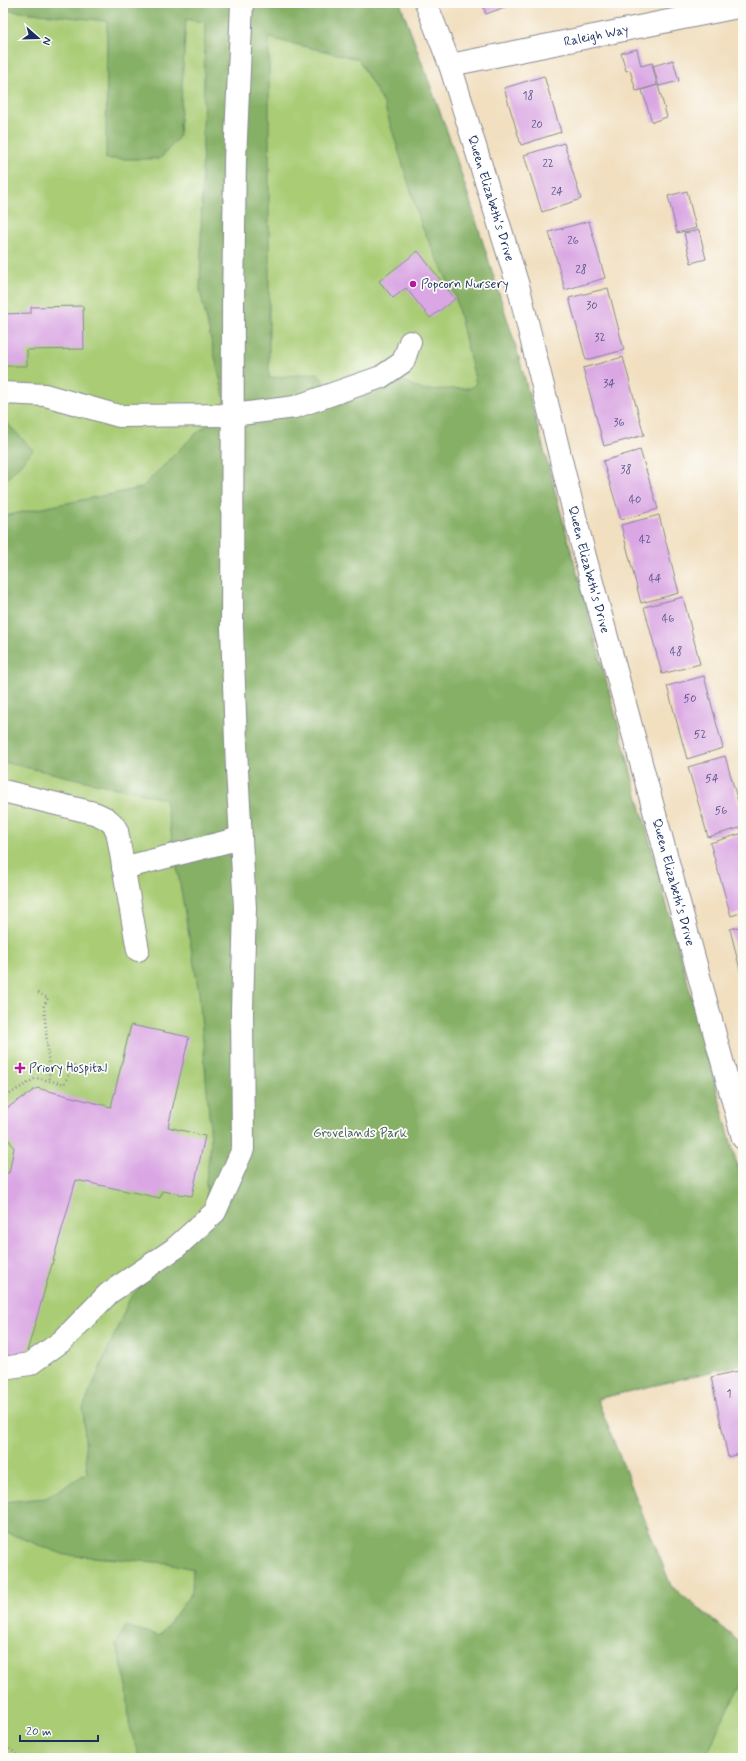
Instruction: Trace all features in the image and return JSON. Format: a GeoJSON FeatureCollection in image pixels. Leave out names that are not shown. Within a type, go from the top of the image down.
{"type":"FeatureCollection","features":[{"type":"Feature","properties":{"kind":"street"},"geometry":{"type":"LineString","coordinates":[[3,1368],[30,1364],[62,1341],[108,1293],[174,1249],[215,1212],[243,1149],[242,1009],[245,908],[232,628],[235,167],[242,3]]}},
{"type":"Feature","properties":{"kind":"street","name":"Queen Elizabeth's Drive"},"geometry":{"type":"LineString","coordinates":[[426,3],[450,65],[519,289],[584,553],[743,1138]]}},
{"type":"Feature","properties":{"kind":"street","name":"Raleigh Way"},"geometry":{"type":"LineString","coordinates":[[450,65],[743,6]]}},
{"type":"Feature","properties":{"kind":"street"},"geometry":{"type":"LineString","coordinates":[[3,393],[45,395],[119,416],[233,416],[296,407],[381,377],[403,362],[410,342]]}},
{"type":"Feature","properties":{"kind":"street"},"geometry":{"type":"LineString","coordinates":[[3,791],[106,817],[114,825],[117,831],[138,950]]}},
{"type":"Feature","properties":{"kind":"street"},"geometry":{"type":"LineString","coordinates":[[123,868],[241,838]]}},
{"type":"Feature","properties":{"kind":"path"},"geometry":{"type":"LineString","coordinates":[[38,993],[48,998],[44,1006],[50,1081]]}},
{"type":"Feature","properties":{"kind":"path"},"geometry":{"type":"LineString","coordinates":[[3,1064],[5,1048]]}},
{"type":"Feature","properties":{"kind":"path"},"geometry":{"type":"LineString","coordinates":[[3,1098],[36,1078],[64,1084],[74,1065]]}},
{"type":"Feature","properties":{"kind":"path"},"geometry":{"type":"LineString","coordinates":[[3,1744],[22,1758]]}},
{"type":"Feature","properties":{"kind":"green space","name":"Grovelands Park"},"geometry":{"type":"Polygon","coordinates":[[[3,3],[400,3],[452,145],[516,347],[743,1187],[743,1364],[597,1399],[671,1586],[743,1645],[743,1758],[3,1758],[3,3]]]}},
{"type":"Feature","properties":{"kind":"green space","name":"Grovelands Park"},"geometry":{"type":"Polygon","coordinates":[[[3,3],[400,3],[452,145],[516,347],[743,1187],[743,1364],[597,1399],[671,1586],[743,1645],[743,1684],[720,1724],[706,1758],[139,1758],[129,1723],[127,1686],[116,1644],[126,1626],[160,1636],[192,1592],[193,1569],[168,1563],[65,1555],[3,1531],[3,1502],[46,1498],[87,1473],[83,1408],[130,1298],[208,1216],[206,1181],[211,1140],[199,993],[165,799],[3,762],[3,516],[141,488],[193,436],[227,410],[200,291],[205,23],[186,19],[179,137],[160,159],[106,159],[107,21],[3,10],[3,3]],[[269,38],[269,378],[318,373],[339,405],[402,380],[422,390],[471,388],[476,383],[455,296],[422,227],[384,104],[358,59],[269,38]]]}},
{"type":"Feature","properties":{"kind":"green space"},"geometry":{"type":"Polygon","coordinates":[[[3,419],[33,450],[3,482],[3,419]]]}},
{"type":"Feature","properties":{"kind":"building"},"geometry":{"type":"Polygon","coordinates":[[[482,3],[516,3],[486,14],[482,3]]]}},
{"type":"Feature","properties":{"kind":"building"},"geometry":{"type":"Polygon","coordinates":[[[637,49],[641,66],[652,63],[657,85],[636,91],[630,70],[626,71],[621,53],[637,49]]]}},
{"type":"Feature","properties":{"kind":"building"},"geometry":{"type":"Polygon","coordinates":[[[673,60],[679,81],[659,86],[653,66],[673,60]]]}},
{"type":"Feature","properties":{"kind":"building"},"geometry":{"type":"Polygon","coordinates":[[[544,76],[561,132],[521,145],[504,88],[544,76]]]}},
{"type":"Feature","properties":{"kind":"building"},"geometry":{"type":"Polygon","coordinates":[[[658,85],[667,117],[652,122],[642,90],[658,85]]]}},
{"type":"Feature","properties":{"kind":"building"},"geometry":{"type":"Polygon","coordinates":[[[564,143],[581,199],[542,212],[524,155],[564,143]]]}},
{"type":"Feature","properties":{"kind":"building"},"geometry":{"type":"Polygon","coordinates":[[[687,191],[696,228],[677,233],[668,196],[687,191]]]}},
{"type":"Feature","properties":{"kind":"building"},"geometry":{"type":"Polygon","coordinates":[[[589,221],[605,278],[565,290],[549,232],[589,221]]]}},
{"type":"Feature","properties":{"kind":"building"},"geometry":{"type":"Polygon","coordinates":[[[699,230],[706,259],[691,263],[684,233],[699,230]]]}},
{"type":"Feature","properties":{"kind":"building","name":"Popcorn Nursery"},"geometry":{"type":"Polygon","coordinates":[[[418,251],[455,299],[430,318],[406,288],[393,298],[379,281],[418,251]]]}},
{"type":"Feature","properties":{"kind":"building"},"geometry":{"type":"Polygon","coordinates":[[[608,288],[624,350],[586,360],[569,298],[608,288]]]}},
{"type":"Feature","properties":{"kind":"building"},"geometry":{"type":"Polygon","coordinates":[[[83,306],[84,349],[27,350],[27,366],[3,366],[3,314],[31,313],[31,307],[83,306]]]}},
{"type":"Feature","properties":{"kind":"building"},"geometry":{"type":"Polygon","coordinates":[[[623,357],[644,435],[604,446],[583,368],[623,357]]]}},
{"type":"Feature","properties":{"kind":"building"},"geometry":{"type":"Polygon","coordinates":[[[640,450],[658,509],[621,520],[603,461],[640,450]]]}},
{"type":"Feature","properties":{"kind":"building"},"geometry":{"type":"Polygon","coordinates":[[[659,515],[679,593],[641,603],[621,525],[659,515]]]}},
{"type":"Feature","properties":{"kind":"building"},"geometry":{"type":"Polygon","coordinates":[[[683,597],[700,664],[662,674],[644,607],[683,597]]]}},
{"type":"Feature","properties":{"kind":"building"},"geometry":{"type":"Polygon","coordinates":[[[704,676],[723,748],[687,759],[667,686],[704,676]]]}},
{"type":"Feature","properties":{"kind":"building"},"geometry":{"type":"Polygon","coordinates":[[[725,756],[743,819],[743,827],[708,837],[688,767],[725,756]]]}},
{"type":"Feature","properties":{"kind":"building"},"geometry":{"type":"Polygon","coordinates":[[[743,833],[743,912],[731,916],[710,843],[743,833]]]}},
{"type":"Feature","properties":{"kind":"building"},"geometry":{"type":"Polygon","coordinates":[[[743,926],[743,978],[742,978],[730,929],[743,926]]]}},
{"type":"Feature","properties":{"kind":"building"},"geometry":{"type":"Polygon","coordinates":[[[131,1025],[189,1037],[168,1127],[205,1136],[192,1196],[162,1191],[160,1198],[76,1180],[25,1359],[3,1354],[3,1173],[9,1173],[14,1148],[3,1131],[7,1108],[37,1088],[111,1107],[131,1025]]]}},
{"type":"Feature","properties":{"kind":"building"},"geometry":{"type":"Polygon","coordinates":[[[743,1370],[743,1453],[728,1457],[711,1377],[743,1370]]]}},
{"type":"Feature","properties":{"kind":"place","name":"Popcorn Nursery"},"geometry":{"type":"Point","coordinates":[413,284]}},
{"type":"Feature","properties":{"kind":"place","name":"Priory Hospital"},"geometry":{"type":"Point","coordinates":[20,1068]}}]}
